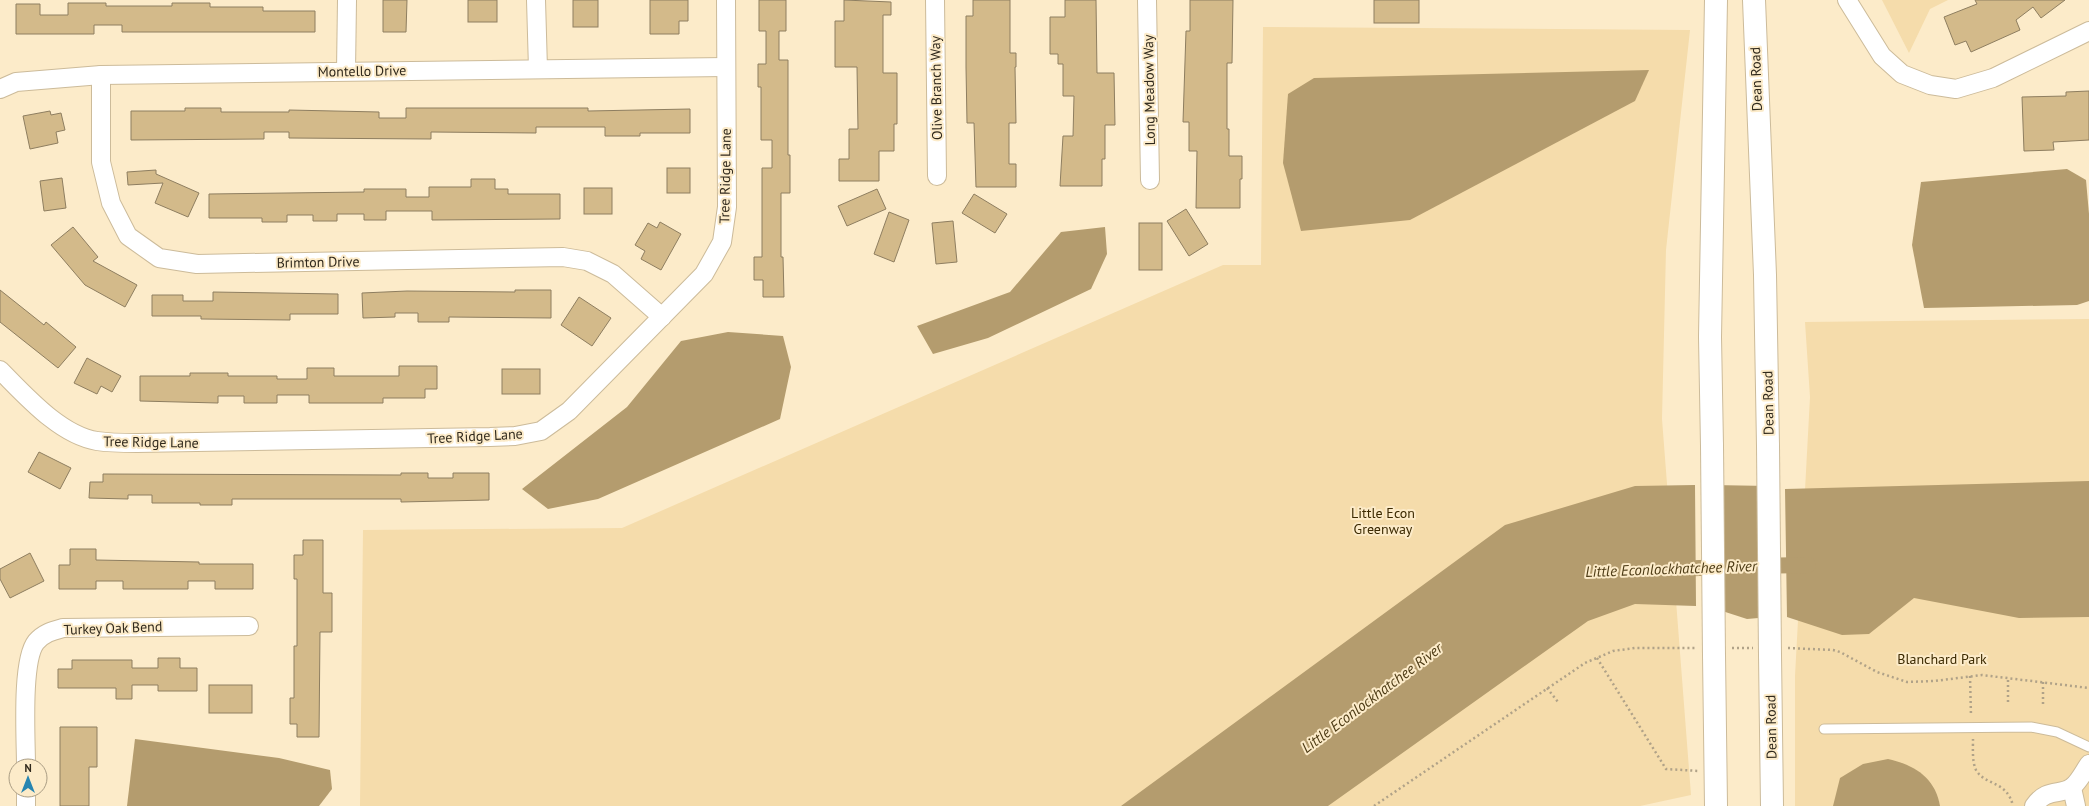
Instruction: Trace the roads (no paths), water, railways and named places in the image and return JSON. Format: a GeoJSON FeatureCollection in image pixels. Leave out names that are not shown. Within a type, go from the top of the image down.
{"type":"FeatureCollection","features":[{"type":"Feature","properties":{"kind":"main road"},"geometry":{"type":"LineString","coordinates":[[1716,0],[1711,314],[1716,806]]}},
{"type":"Feature","properties":{"kind":"main road","name":"Dean Road"},"geometry":{"type":"LineString","coordinates":[[1754,0],[1765,282],[1772,806]]}},
{"type":"Feature","properties":{"kind":"street"},"geometry":{"type":"LineString","coordinates":[[346,71],[347,0]]}},
{"type":"Feature","properties":{"kind":"street"},"geometry":{"type":"LineString","coordinates":[[536,0],[538,69]]}},
{"type":"Feature","properties":{"kind":"street","name":"Tree Ridge Lane"},"geometry":{"type":"LineString","coordinates":[[0,370],[33,403],[68,430],[96,441],[137,443],[515,436],[541,431],[569,411],[704,274],[722,242],[727,207],[726,0]]}},
{"type":"Feature","properties":{"kind":"street","name":"Olive Branch Way"},"geometry":{"type":"LineString","coordinates":[[935,0],[937,176]]}},
{"type":"Feature","properties":{"kind":"street","name":"Long Meadow Way"},"geometry":{"type":"LineString","coordinates":[[1147,0],[1150,180]]}},
{"type":"Feature","properties":{"kind":"street"},"geometry":{"type":"LineString","coordinates":[[1846,0],[1882,56],[1902,74],[1930,86],[1956,89],[1994,78],[2089,31]]}},
{"type":"Feature","properties":{"kind":"street","name":"Montello Drive"},"geometry":{"type":"LineString","coordinates":[[0,89],[16,82],[101,75],[346,71],[726,68]]}},
{"type":"Feature","properties":{"kind":"street","name":"Brimton Drive"},"geometry":{"type":"LineString","coordinates":[[101,75],[101,162],[111,204],[128,236],[159,258],[197,264],[563,257],[587,261],[613,274],[662,317]]}},
{"type":"Feature","properties":{"kind":"street","name":"Turkey Oak Bend"},"geometry":{"type":"LineString","coordinates":[[26,758],[27,665],[35,643],[47,632],[63,628],[249,626]]}},
{"type":"Feature","properties":{"kind":"street"},"geometry":{"type":"LineString","coordinates":[[2034,806],[2038,800],[2047,794],[2072,788],[2089,764]]}},
{"type":"Feature","properties":{"kind":"street"},"geometry":{"type":"LineString","coordinates":[[2072,788],[2076,806]]}},
{"type":"Feature","properties":{"kind":"lane"},"geometry":{"type":"LineString","coordinates":[[1824,729],[2031,727],[2057,732],[2089,747]]}},
{"type":"Feature","properties":{"kind":"water"},"geometry":{"type":"Polygon","coordinates":[[[1649,70],[1635,101],[1410,220],[1301,231],[1283,163],[1288,94],[1314,78],[1649,70]]]}},
{"type":"Feature","properties":{"kind":"water"},"geometry":{"type":"Polygon","coordinates":[[[2067,169],[2086,180],[2089,214],[2089,301],[2077,305],[1924,308],[1912,245],[1921,182],[2067,169]]]}},
{"type":"Feature","properties":{"kind":"water"},"geometry":{"type":"Polygon","coordinates":[[[1105,227],[1107,254],[1091,289],[988,338],[933,354],[917,326],[1010,292],[1061,232],[1105,227]]]}},
{"type":"Feature","properties":{"kind":"water"},"geometry":{"type":"Polygon","coordinates":[[[728,332],[783,336],[791,367],[780,419],[598,499],[548,509],[522,489],[627,407],[681,341],[728,332]]]}},
{"type":"Feature","properties":{"kind":"water"},"geometry":{"type":"Polygon","coordinates":[[[2089,481],[2089,617],[2019,618],[1914,598],[1869,634],[1842,635],[1787,617],[1785,489],[2089,481]]]}},
{"type":"Feature","properties":{"kind":"water"},"geometry":{"type":"Polygon","coordinates":[[[1695,485],[1696,606],[1635,604],[1588,621],[1328,806],[1121,806],[1505,525],[1635,486],[1695,485]]]}},
{"type":"Feature","properties":{"kind":"water"},"geometry":{"type":"Polygon","coordinates":[[[1712,485],[1769,486],[1770,617],[1747,619],[1713,608],[1712,485]]]}},
{"type":"Feature","properties":{"kind":"water"},"geometry":{"type":"Polygon","coordinates":[[[135,739],[279,758],[330,770],[332,789],[319,806],[127,806],[135,739]]]}},
{"type":"Feature","properties":{"kind":"water"},"geometry":{"type":"Polygon","coordinates":[[[1888,759],[1906,765],[1922,774],[1933,787],[1940,806],[1833,806],[1840,778],[1863,764],[1888,759]]]}},
{"type":"Feature","properties":{"kind":"waterway","name":"Little Econlockhatchee River"},"geometry":{"type":"LineString","coordinates":[[1759,566],[1808,565]]}},
{"type":"Feature","properties":{"kind":"waterway","name":"Little Econlockhatchee River"},"geometry":{"type":"LineString","coordinates":[[1675,569],[1724,567]]}},
{"type":"Feature","properties":{"kind":"park label","name":"Little Econ Greenway"},"geometry":{"type":"Point","coordinates":[1383,522]}},
{"type":"Feature","properties":{"kind":"park label","name":"Blanchard Park"},"geometry":{"type":"Point","coordinates":[1942,659]}}]}
